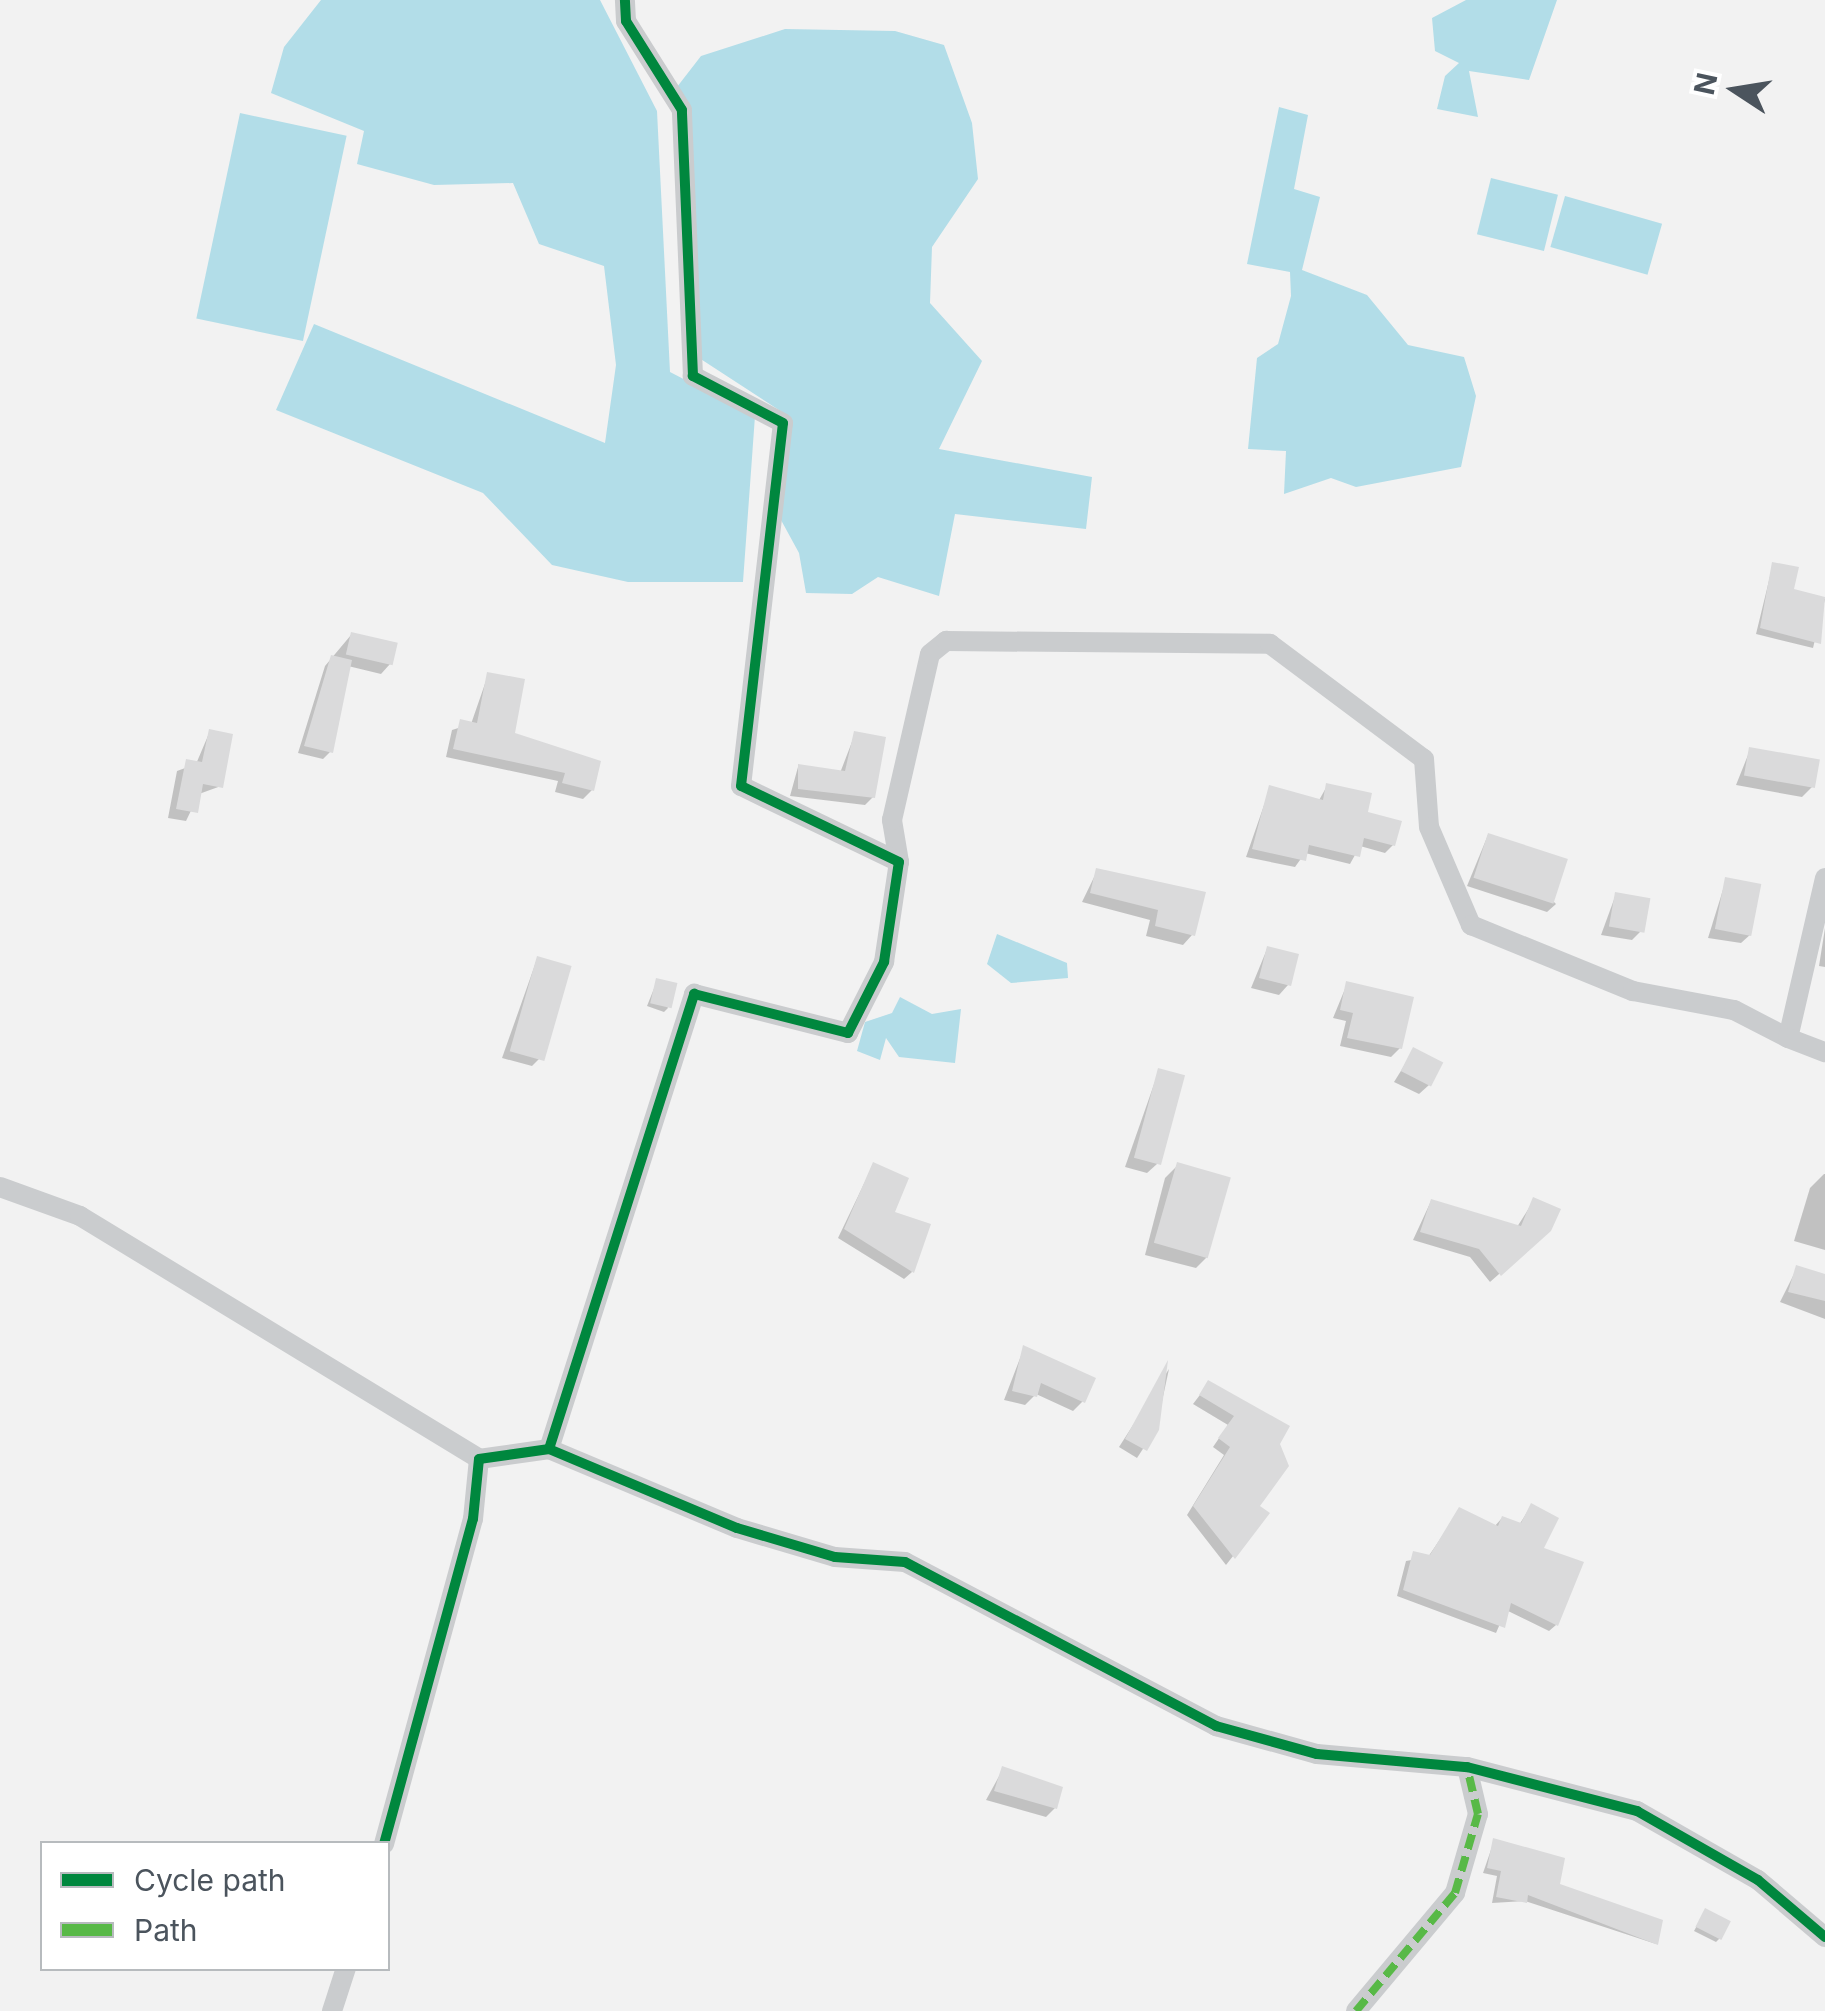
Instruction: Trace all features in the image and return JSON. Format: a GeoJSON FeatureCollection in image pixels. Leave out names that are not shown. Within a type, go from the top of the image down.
{"type":"FeatureCollection","features":[{"type":"Feature","properties":{"kind":"street"},"geometry":{"type":"LineString","coordinates":[[625,0],[626,21],[682,110],[694,376],[783,423],[741,786],[899,862]]}},
{"type":"Feature","properties":{"kind":"street"},"geometry":{"type":"LineString","coordinates":[[549,1449],[694,994],[848,1033],[884,962],[899,862],[892,820],[930,654],[946,640],[1270,644],[1424,760],[1429,827],[1471,925],[1633,991],[1734,1010],[1825,1052]]}},
{"type":"Feature","properties":{"kind":"street"},"geometry":{"type":"LineString","coordinates":[[1788,1038],[1825,878]]}},
{"type":"Feature","properties":{"kind":"street"},"geometry":{"type":"LineString","coordinates":[[0,1187],[80,1216],[479,1460],[549,1449],[737,1528],[835,1557],[905,1562],[1216,1726],[1317,1754],[1467,1766],[1637,1811],[1758,1880],[1825,1936]]}},
{"type":"Feature","properties":{"kind":"street"},"geometry":{"type":"LineString","coordinates":[[385,1841],[473,1519],[479,1460]]}},
{"type":"Feature","properties":{"kind":"street"},"geometry":{"type":"LineString","coordinates":[[1356,2011],[1454,1893],[1478,1814],[1467,1766]]}},
{"type":"Feature","properties":{"kind":"street"},"geometry":{"type":"LineString","coordinates":[[332,2011],[345,1971]]}},
{"type":"Feature","properties":{"kind":"water"},"geometry":{"type":"Polygon","coordinates":[[[321,0],[600,0],[657,111],[670,372],[755,416],[743,582],[628,582],[552,565],[483,493],[276,410],[314,324],[605,443],[616,365],[604,266],[539,244],[513,183],[434,185],[357,164],[364,131],[271,93],[284,47],[321,0]]]}},
{"type":"Feature","properties":{"kind":"water"},"geometry":{"type":"Polygon","coordinates":[[[1466,0],[1557,0],[1529,80],[1469,71],[1478,117],[1437,109],[1445,76],[1459,63],[1435,51],[1432,18],[1466,0]]]}},
{"type":"Feature","properties":{"kind":"water"},"geometry":{"type":"Polygon","coordinates":[[[785,29],[895,31],[944,45],[972,123],[978,179],[932,247],[930,303],[982,361],[939,449],[1092,477],[1086,529],[955,514],[939,596],[878,577],[852,594],[806,593],[799,553],[775,509],[782,412],[693,354],[677,87],[701,56],[785,29]]]}},
{"type":"Feature","properties":{"kind":"water"},"geometry":{"type":"Polygon","coordinates":[[[1279,107],[1308,115],[1294,189],[1320,197],[1302,270],[1367,295],[1408,345],[1464,357],[1476,396],[1461,467],[1356,487],[1331,478],[1284,494],[1286,451],[1248,449],[1257,358],[1278,344],[1291,296],[1290,272],[1247,264],[1279,107]]]}},
{"type":"Feature","properties":{"kind":"water"},"geometry":{"type":"Polygon","coordinates":[[[240,113],[347,136],[303,341],[196,318],[240,113]]]}},
{"type":"Feature","properties":{"kind":"water"},"geometry":{"type":"Polygon","coordinates":[[[1491,178],[1558,195],[1544,251],[1477,234],[1491,178]]]}},
{"type":"Feature","properties":{"kind":"water"},"geometry":{"type":"Polygon","coordinates":[[[1565,196],[1662,224],[1647,275],[1550,247],[1565,196]]]}},
{"type":"Feature","properties":{"kind":"water"},"geometry":{"type":"Polygon","coordinates":[[[997,934],[1067,963],[1068,978],[1011,983],[987,964],[997,934]]]}},
{"type":"Feature","properties":{"kind":"water"},"geometry":{"type":"Polygon","coordinates":[[[900,997],[932,1014],[961,1009],[955,1063],[899,1057],[886,1038],[880,1060],[857,1051],[865,1022],[892,1013],[900,997]]]}},
{"type":"Feature","properties":{"kind":"building"},"geometry":{"type":"Polygon","coordinates":[[[1772,562],[1799,567],[1794,589],[1825,597],[1821,644],[1760,628],[1772,562]]]}},
{"type":"Feature","properties":{"kind":"building"},"geometry":{"type":"Polygon","coordinates":[[[351,632],[398,643],[393,665],[346,654],[351,632]]]}},
{"type":"Feature","properties":{"kind":"building"},"geometry":{"type":"Polygon","coordinates":[[[331,655],[352,660],[333,753],[304,746],[331,655]]]}},
{"type":"Feature","properties":{"kind":"building"},"geometry":{"type":"Polygon","coordinates":[[[487,672],[525,679],[515,733],[601,761],[594,791],[562,783],[565,773],[453,749],[460,719],[477,723],[487,672]]]}},
{"type":"Feature","properties":{"kind":"building"},"geometry":{"type":"Polygon","coordinates":[[[209,729],[233,734],[223,788],[203,784],[198,813],[176,809],[186,759],[202,762],[209,729]]]}},
{"type":"Feature","properties":{"kind":"building"},"geometry":{"type":"Polygon","coordinates":[[[854,731],[886,737],[875,798],[798,789],[798,764],[845,771],[854,731]]]}},
{"type":"Feature","properties":{"kind":"building"},"geometry":{"type":"Polygon","coordinates":[[[1749,747],[1820,760],[1815,788],[1744,776],[1749,747]]]}},
{"type":"Feature","properties":{"kind":"building"},"geometry":{"type":"Polygon","coordinates":[[[1326,783],[1372,793],[1368,812],[1402,821],[1395,846],[1364,838],[1360,857],[1309,845],[1306,861],[1252,849],[1269,785],[1323,800],[1326,783]]]}},
{"type":"Feature","properties":{"kind":"building"},"geometry":{"type":"Polygon","coordinates":[[[1488,833],[1568,859],[1553,904],[1473,878],[1488,833]]]}},
{"type":"Feature","properties":{"kind":"building"},"geometry":{"type":"Polygon","coordinates":[[[1096,868],[1206,892],[1195,936],[1155,926],[1158,910],[1090,893],[1096,868]]]}},
{"type":"Feature","properties":{"kind":"building"},"geometry":{"type":"Polygon","coordinates":[[[1725,877],[1761,884],[1751,936],[1715,929],[1725,877]]]}},
{"type":"Feature","properties":{"kind":"building"},"geometry":{"type":"Polygon","coordinates":[[[1615,892],[1650,898],[1644,933],[1609,926],[1615,892]]]}},
{"type":"Feature","properties":{"kind":"building"},"geometry":{"type":"Polygon","coordinates":[[[1267,946],[1299,954],[1291,986],[1259,978],[1267,946]]]}},
{"type":"Feature","properties":{"kind":"building"},"geometry":{"type":"Polygon","coordinates":[[[537,956],[572,966],[544,1061],[510,1051],[537,956]]]}},
{"type":"Feature","properties":{"kind":"building"},"geometry":{"type":"Polygon","coordinates":[[[656,978],[677,983],[672,1008],[650,1003],[656,978]]]}},
{"type":"Feature","properties":{"kind":"building"},"geometry":{"type":"Polygon","coordinates":[[[1346,981],[1414,997],[1402,1049],[1347,1038],[1353,1013],[1340,1010],[1346,981]]]}},
{"type":"Feature","properties":{"kind":"building"},"geometry":{"type":"Polygon","coordinates":[[[1413,1047],[1443,1062],[1431,1086],[1401,1071],[1413,1047]]]}},
{"type":"Feature","properties":{"kind":"building"},"geometry":{"type":"Polygon","coordinates":[[[1158,1068],[1185,1075],[1161,1165],[1134,1158],[1158,1068]]]}},
{"type":"Feature","properties":{"kind":"building"},"geometry":{"type":"Polygon","coordinates":[[[873,1162],[909,1178],[895,1212],[931,1224],[914,1273],[844,1229],[873,1162]]]}},
{"type":"Feature","properties":{"kind":"building"},"geometry":{"type":"Polygon","coordinates":[[[1177,1162],[1231,1177],[1208,1258],[1154,1243],[1177,1162]]]}},
{"type":"Feature","properties":{"kind":"building"},"geometry":{"type":"Polygon","coordinates":[[[1533,1197],[1561,1209],[1551,1231],[1501,1276],[1479,1249],[1420,1232],[1431,1199],[1521,1226],[1533,1197]]]}},
{"type":"Feature","properties":{"kind":"building"},"geometry":{"type":"Polygon","coordinates":[[[1796,1265],[1825,1274],[1825,1301],[1788,1292],[1796,1265]]]}},
{"type":"Feature","properties":{"kind":"building"},"geometry":{"type":"Polygon","coordinates":[[[1023,1345],[1096,1378],[1085,1403],[1041,1383],[1037,1397],[1012,1391],[1023,1345]]]}},
{"type":"Feature","properties":{"kind":"building"},"geometry":{"type":"Polygon","coordinates":[[[1168,1360],[1159,1430],[1147,1451],[1125,1439],[1168,1360]]]}},
{"type":"Feature","properties":{"kind":"building"},"geometry":{"type":"Polygon","coordinates":[[[1208,1380],[1290,1426],[1280,1444],[1289,1466],[1260,1506],[1270,1513],[1235,1559],[1193,1506],[1230,1447],[1218,1438],[1234,1416],[1199,1395],[1208,1380]]]}},
{"type":"Feature","properties":{"kind":"building"},"geometry":{"type":"Polygon","coordinates":[[[1531,1503],[1559,1518],[1544,1548],[1584,1562],[1558,1626],[1511,1603],[1505,1628],[1403,1590],[1413,1551],[1430,1555],[1459,1507],[1498,1526],[1502,1516],[1521,1523],[1531,1503]]]}},
{"type":"Feature","properties":{"kind":"building"},"geometry":{"type":"Polygon","coordinates":[[[1002,1766],[1063,1787],[1057,1809],[994,1791],[1002,1766]]]}},
{"type":"Feature","properties":{"kind":"building"},"geometry":{"type":"Polygon","coordinates":[[[1493,1838],[1565,1858],[1560,1884],[1663,1920],[1658,1945],[1528,1895],[1527,1903],[1496,1897],[1501,1871],[1487,1868],[1493,1838]]]}},
{"type":"Feature","properties":{"kind":"building"},"geometry":{"type":"Polygon","coordinates":[[[1705,1908],[1731,1921],[1721,1940],[1695,1927],[1705,1908]]]}},
{"type":"Feature","properties":{"kind":"marked path"},"geometry":{"type":"LineString","coordinates":[[1356,2011],[1455,1893],[1478,1814],[1467,1767]]}},
{"type":"Feature","properties":{"kind":"cycle path"},"geometry":{"type":"LineString","coordinates":[[385,1841],[473,1519],[479,1459],[549,1449],[694,994],[848,1033],[884,962],[899,862],[741,786],[783,423],[693,376],[682,110],[626,21],[625,0]]}},
{"type":"Feature","properties":{"kind":"cycle path"},"geometry":{"type":"LineString","coordinates":[[549,1449],[737,1528],[835,1557],[905,1562],[1216,1726],[1317,1754],[1467,1767],[1637,1811],[1758,1880],[1825,1937]]}}]}
